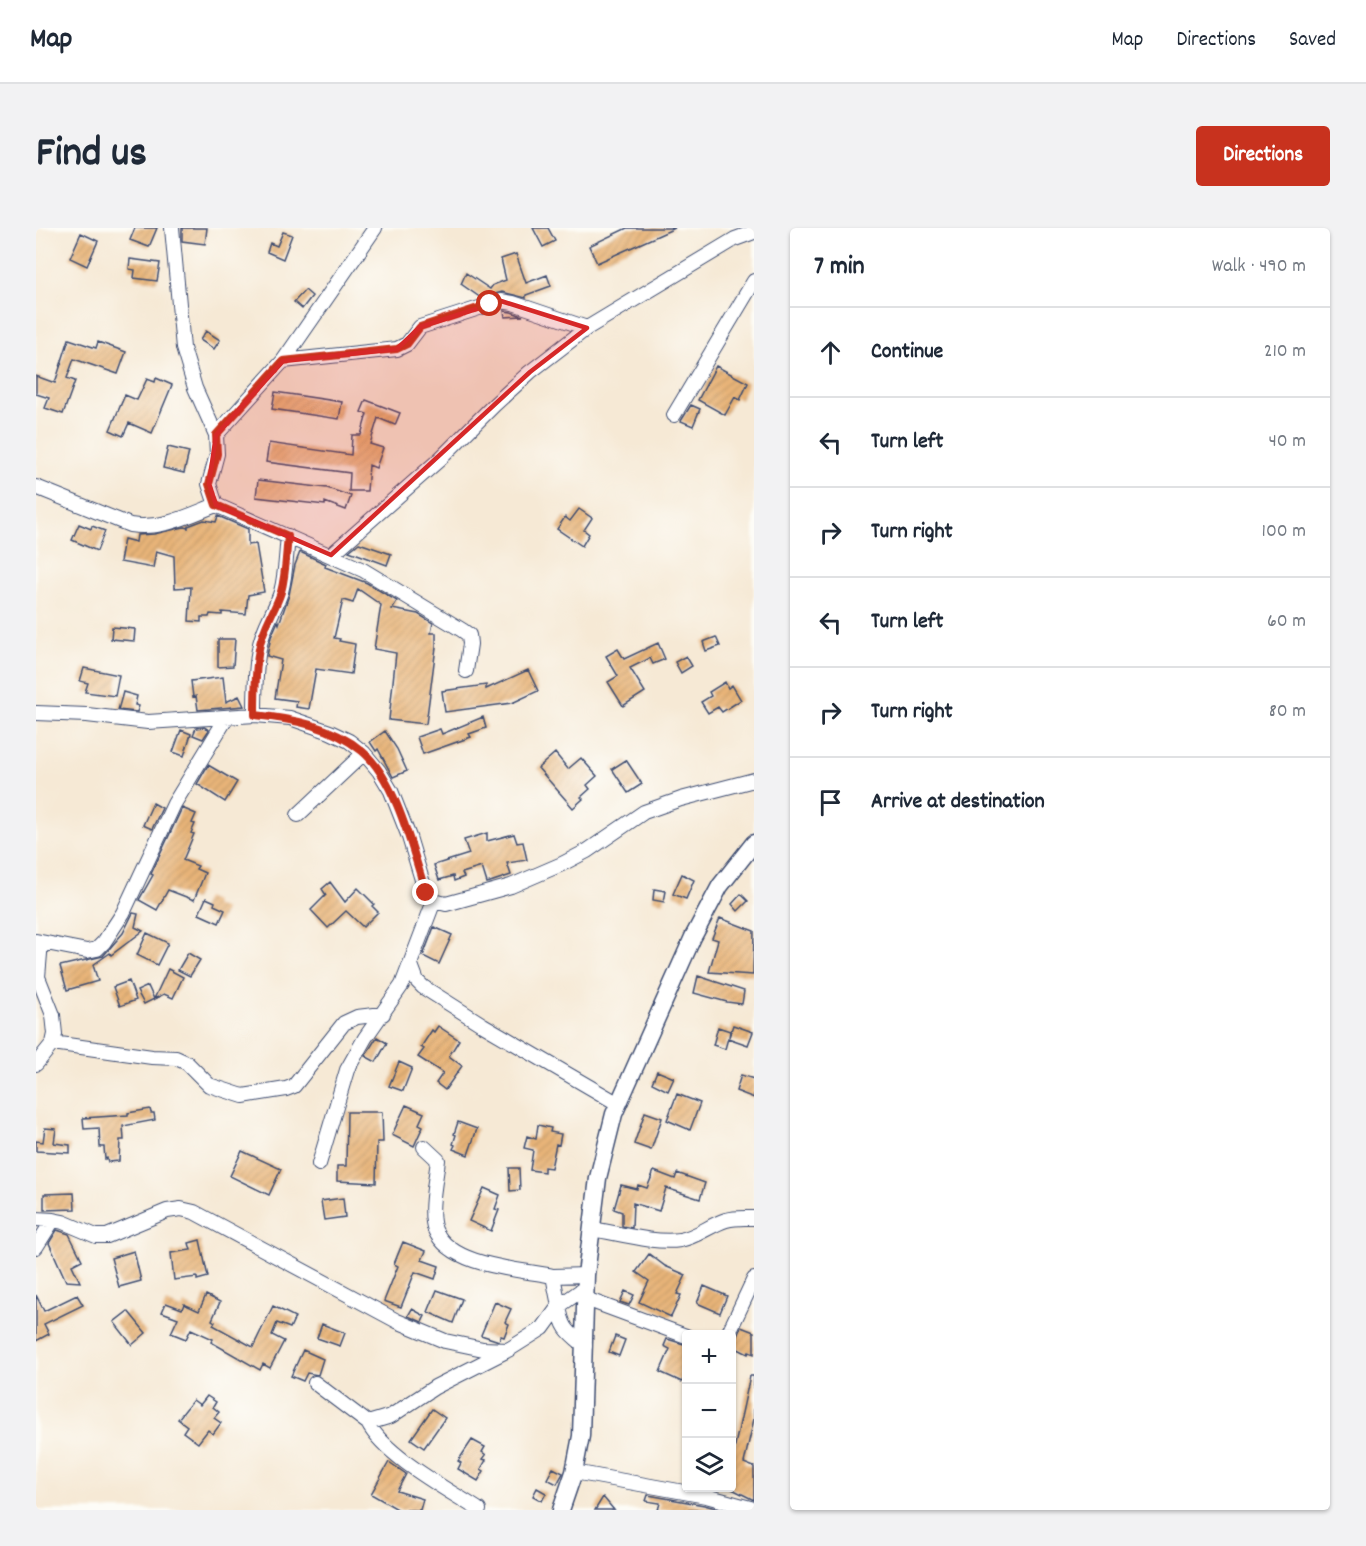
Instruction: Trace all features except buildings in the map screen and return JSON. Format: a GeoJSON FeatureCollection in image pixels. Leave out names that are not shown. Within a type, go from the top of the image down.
{"type":"FeatureCollection","features":[{"type":"Feature","properties":{"kind":"street"},"geometry":{"type":"LineString","coordinates":[[172,228],[183,348],[195,388],[216,435],[217,454],[209,484],[216,505]]}},
{"type":"Feature","properties":{"kind":"street"},"geometry":{"type":"LineString","coordinates":[[216,435],[283,361],[375,228]]}},
{"type":"Feature","properties":{"kind":"street"},"geometry":{"type":"LineString","coordinates":[[331,555],[440,459],[530,372],[587,328],[735,239],[754,232]]}},
{"type":"Feature","properties":{"kind":"street"},"geometry":{"type":"LineString","coordinates":[[674,415],[754,281]]}},
{"type":"Feature","properties":{"kind":"street"},"geometry":{"type":"LineString","coordinates":[[283,361],[397,349],[407,344],[420,327],[501,301],[587,328]]}},
{"type":"Feature","properties":{"kind":"street"},"geometry":{"type":"LineString","coordinates":[[36,487],[130,525],[141,527],[169,523],[216,505],[363,570],[469,635],[466,671]]}},
{"type":"Feature","properties":{"kind":"street"},"geometry":{"type":"LineString","coordinates":[[255,715],[259,647],[266,623],[282,588],[288,536]]}},
{"type":"Feature","properties":{"kind":"street"},"geometry":{"type":"LineString","coordinates":[[36,713],[87,715],[148,723],[255,715],[290,718],[330,732],[349,741],[364,753],[391,791],[409,837],[426,893],[434,901],[446,904],[511,886],[587,851],[644,812],[681,799],[754,780]]}},
{"type":"Feature","properties":{"kind":"street"},"geometry":{"type":"LineString","coordinates":[[36,1064],[53,1042],[55,1034],[53,1015],[38,977],[38,941],[87,951],[97,949],[104,942],[123,914],[174,804],[227,717]]}},
{"type":"Feature","properties":{"kind":"street"},"geometry":{"type":"LineString","coordinates":[[298,815],[364,753]]}},
{"type":"Feature","properties":{"kind":"street"},"geometry":{"type":"LineString","coordinates":[[561,1510],[574,1472],[580,1436],[586,1287],[598,1178],[618,1103],[644,1050],[693,937],[720,886],[754,843]]}},
{"type":"Feature","properties":{"kind":"street"},"geometry":{"type":"LineString","coordinates":[[319,1164],[347,1070],[364,1038],[402,985],[434,901]]}},
{"type":"Feature","properties":{"kind":"street"},"geometry":{"type":"LineString","coordinates":[[411,965],[417,981],[423,987],[483,1025],[618,1103]]}},
{"type":"Feature","properties":{"kind":"street"},"geometry":{"type":"LineString","coordinates":[[53,1042],[152,1057],[176,1058],[187,1063],[209,1085],[243,1096],[294,1086],[344,1023],[357,1017],[383,1014]]}},
{"type":"Feature","properties":{"kind":"street"},"geometry":{"type":"LineString","coordinates":[[424,1147],[438,1160],[432,1212],[435,1229],[444,1243],[458,1253],[498,1268],[553,1276],[586,1287],[682,1334]]}},
{"type":"Feature","properties":{"kind":"street"},"geometry":{"type":"LineString","coordinates":[[36,1220],[53,1220],[96,1236],[107,1236],[166,1211],[181,1209],[194,1212],[397,1321],[445,1341],[508,1350]]}},
{"type":"Feature","properties":{"kind":"street"},"geometry":{"type":"LineString","coordinates":[[592,1229],[678,1241],[693,1237],[724,1221],[754,1218]]}},
{"type":"Feature","properties":{"kind":"street"},"geometry":{"type":"LineString","coordinates":[[36,1247],[53,1220]]}},
{"type":"Feature","properties":{"kind":"street"},"geometry":{"type":"LineString","coordinates":[[553,1276],[561,1322],[567,1332],[585,1346]]}},
{"type":"Feature","properties":{"kind":"street"},"geometry":{"type":"LineString","coordinates":[[730,1330],[754,1279]]}},
{"type":"Feature","properties":{"kind":"street"},"geometry":{"type":"LineString","coordinates":[[368,1423],[391,1416],[435,1387],[508,1350],[543,1328],[559,1306],[586,1287]]}},
{"type":"Feature","properties":{"kind":"street"},"geometry":{"type":"LineString","coordinates":[[315,1383],[368,1423],[391,1452],[479,1510]]}},
{"type":"Feature","properties":{"kind":"street"},"geometry":{"type":"LineString","coordinates":[[574,1472],[706,1496],[754,1509]]}},
{"type":"Feature","properties":{"kind":"highlighted area"},"geometry":{"type":"Polygon","coordinates":[[[501,301],[587,328],[530,372],[331,555],[216,505],[209,484],[216,435],[283,361],[397,349],[420,327],[501,301]]]}},
{"type":"Feature","properties":{"kind":"route"},"geometry":{"type":"LineString","coordinates":[[426,893],[409,837],[391,791],[379,771],[364,753],[349,741],[330,732],[290,718],[255,715],[259,647],[266,623],[284,581],[288,536],[216,505],[209,484],[217,454],[216,435],[283,361],[397,349],[407,344],[420,327],[490,304]]}}]}
